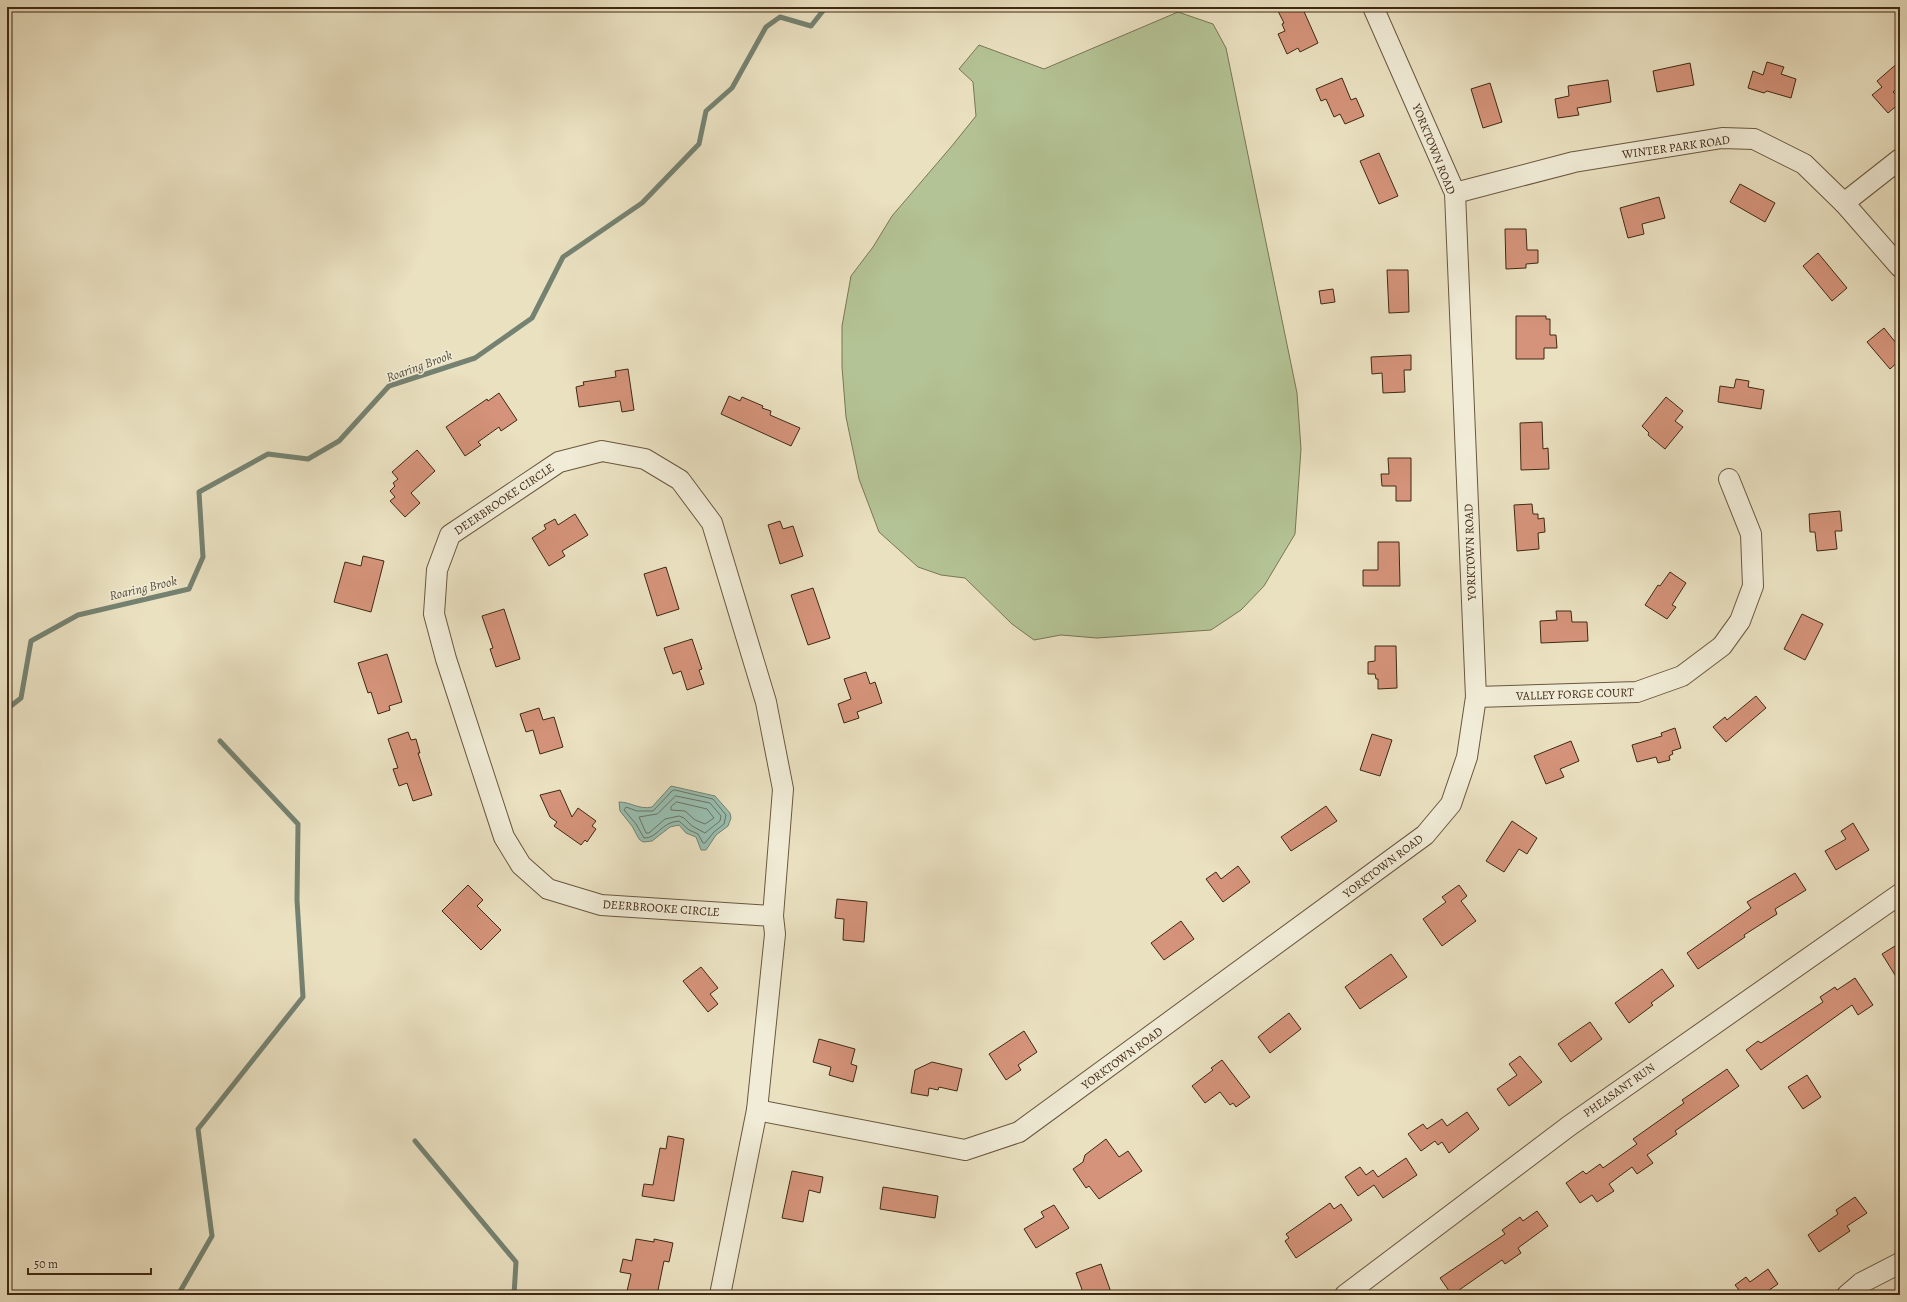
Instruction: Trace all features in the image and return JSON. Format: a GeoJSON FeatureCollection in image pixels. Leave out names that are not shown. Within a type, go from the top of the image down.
{"type":"FeatureCollection","features":[{"type":"Feature","properties":{"kind":"street","name":"YORKTOWN ROAD"},"geometry":{"type":"LineString","coordinates":[[757,1110],[965,1150],[1019,1132],[1425,835],[1451,804],[1467,757],[1476,697],[1455,193],[1373,7]]}},
{"type":"Feature","properties":{"kind":"street","name":"WINTER PARK ROAD"},"geometry":{"type":"LineString","coordinates":[[1455,193],[1574,162],[1722,138],[1754,139],[1804,164],[1844,203],[1900,267]]}},
{"type":"Feature","properties":{"kind":"street"},"geometry":{"type":"LineString","coordinates":[[1844,203],[1900,159]]}},
{"type":"Feature","properties":{"kind":"street","name":"DEERBROOKE CIRCLE"},"geometry":{"type":"LineString","coordinates":[[720,1295],[757,1110],[775,934],[773,916],[783,790],[766,702],[712,523],[680,480],[645,458],[602,450],[559,462],[450,535],[436,570],[434,614],[446,659],[504,837],[521,865],[548,889],[601,905],[773,916]]}},
{"type":"Feature","properties":{"kind":"street","name":"VALLEY FORGE COURT"},"geometry":{"type":"LineString","coordinates":[[1476,697],[1637,692],[1682,676],[1722,646],[1740,621],[1753,586],[1751,534],[1729,479]]}},
{"type":"Feature","properties":{"kind":"street","name":"PHEASANT RUN"},"geometry":{"type":"LineString","coordinates":[[1345,1295],[1569,1126],[1900,894]]}},
{"type":"Feature","properties":{"kind":"street"},"geometry":{"type":"LineString","coordinates":[[1846,1295],[1861,1283],[1900,1263]]}},
{"type":"Feature","properties":{"kind":"shaded area"},"geometry":{"type":"Polygon","coordinates":[[[1178,12],[1213,24],[1226,48],[1297,393],[1301,449],[1295,534],[1264,586],[1241,610],[1211,630],[1097,638],[1061,635],[1034,640],[1012,624],[965,578],[941,575],[918,567],[879,532],[859,479],[846,417],[842,367],[842,326],[851,276],[873,247],[892,216],[976,116],[973,82],[959,69],[979,45],[1044,69],[1178,12]]]}},
{"type":"Feature","properties":{"kind":"water"},"geometry":{"type":"Polygon","coordinates":[[[671,786],[715,796],[730,813],[731,818],[728,826],[716,835],[706,850],[701,850],[696,837],[686,833],[679,825],[670,827],[652,841],[643,842],[639,839],[632,826],[620,811],[619,802],[639,807],[652,807],[671,786]]]}},
{"type":"Feature","properties":{"kind":"building"},"geometry":{"type":"Polygon","coordinates":[[[1286,7],[1302,7],[1318,43],[1300,52],[1298,48],[1287,54],[1278,34],[1285,31],[1282,24],[1284,23],[1278,11],[1286,7]]]}},
{"type":"Feature","properties":{"kind":"building"},"geometry":{"type":"Polygon","coordinates":[[[1900,61],[1900,86],[1893,92],[1900,99],[1900,103],[1888,113],[1872,95],[1882,87],[1877,81],[1900,61]]]}},
{"type":"Feature","properties":{"kind":"building"},"geometry":{"type":"Polygon","coordinates":[[[1767,62],[1784,67],[1781,74],[1796,79],[1791,98],[1767,91],[1764,93],[1748,88],[1753,71],[1763,75],[1767,62]]]}},
{"type":"Feature","properties":{"kind":"building"},"geometry":{"type":"Polygon","coordinates":[[[1690,63],[1694,85],[1657,92],[1653,71],[1690,63]]]}},
{"type":"Feature","properties":{"kind":"building"},"geometry":{"type":"Polygon","coordinates":[[[1342,78],[1351,100],[1356,98],[1364,116],[1345,124],[1340,114],[1334,117],[1326,99],[1321,101],[1316,89],[1342,78]]]}},
{"type":"Feature","properties":{"kind":"building"},"geometry":{"type":"Polygon","coordinates":[[[1608,80],[1611,102],[1577,108],[1579,115],[1558,118],[1555,99],[1569,96],[1568,86],[1608,80]]]}},
{"type":"Feature","properties":{"kind":"building"},"geometry":{"type":"Polygon","coordinates":[[[1490,83],[1502,122],[1483,128],[1471,89],[1490,83]]]}},
{"type":"Feature","properties":{"kind":"building"},"geometry":{"type":"Polygon","coordinates":[[[1379,153],[1398,196],[1379,204],[1360,161],[1379,153]]]}},
{"type":"Feature","properties":{"kind":"building"},"geometry":{"type":"Polygon","coordinates":[[[1740,184],[1775,203],[1765,222],[1730,202],[1740,184]]]}},
{"type":"Feature","properties":{"kind":"building"},"geometry":{"type":"Polygon","coordinates":[[[1659,197],[1665,218],[1642,224],[1644,234],[1628,238],[1620,208],[1659,197]]]}},
{"type":"Feature","properties":{"kind":"building"},"geometry":{"type":"Polygon","coordinates":[[[1505,229],[1526,229],[1527,250],[1538,250],[1538,263],[1526,264],[1526,268],[1506,269],[1505,229]]]}},
{"type":"Feature","properties":{"kind":"building"},"geometry":{"type":"Polygon","coordinates":[[[1818,253],[1847,288],[1832,301],[1803,266],[1818,253]]]}},
{"type":"Feature","properties":{"kind":"building"},"geometry":{"type":"Polygon","coordinates":[[[1387,270],[1408,270],[1409,312],[1389,313],[1387,270]]]}},
{"type":"Feature","properties":{"kind":"building"},"geometry":{"type":"Polygon","coordinates":[[[1333,289],[1335,302],[1321,304],[1319,291],[1333,289]]]}},
{"type":"Feature","properties":{"kind":"building"},"geometry":{"type":"Polygon","coordinates":[[[1516,316],[1546,316],[1546,319],[1550,319],[1550,335],[1556,335],[1557,348],[1544,348],[1544,359],[1516,359],[1516,316]]]}},
{"type":"Feature","properties":{"kind":"building"},"geometry":{"type":"Polygon","coordinates":[[[1884,328],[1900,348],[1900,360],[1890,369],[1867,342],[1884,328]]]}},
{"type":"Feature","properties":{"kind":"building"},"geometry":{"type":"Polygon","coordinates":[[[1411,355],[1411,370],[1404,370],[1405,392],[1383,393],[1382,373],[1372,374],[1371,357],[1411,355]]]}},
{"type":"Feature","properties":{"kind":"building"},"geometry":{"type":"Polygon","coordinates":[[[628,369],[634,410],[622,412],[620,401],[579,407],[576,387],[584,385],[583,382],[616,377],[615,371],[628,369]]]}},
{"type":"Feature","properties":{"kind":"building"},"geometry":{"type":"Polygon","coordinates":[[[1736,379],[1749,381],[1748,387],[1764,390],[1761,409],[1718,402],[1720,386],[1734,388],[1736,379]]]}},
{"type":"Feature","properties":{"kind":"building"},"geometry":{"type":"Polygon","coordinates":[[[499,393],[517,420],[501,431],[499,427],[478,442],[481,445],[465,456],[446,427],[487,399],[488,401],[499,393]]]}},
{"type":"Feature","properties":{"kind":"building"},"geometry":{"type":"Polygon","coordinates":[[[729,396],[740,401],[742,397],[763,406],[762,408],[771,411],[770,415],[800,428],[791,446],[721,414],[729,396]]]}},
{"type":"Feature","properties":{"kind":"building"},"geometry":{"type":"Polygon","coordinates":[[[1666,397],[1683,411],[1675,421],[1683,427],[1665,449],[1648,435],[1649,433],[1642,426],[1666,397]]]}},
{"type":"Feature","properties":{"kind":"building"},"geometry":{"type":"Polygon","coordinates":[[[1542,422],[1543,449],[1548,448],[1549,469],[1521,470],[1520,423],[1542,422]]]}},
{"type":"Feature","properties":{"kind":"building"},"geometry":{"type":"Polygon","coordinates":[[[417,450],[435,471],[411,493],[420,503],[405,517],[390,501],[395,497],[390,491],[395,486],[393,483],[398,479],[392,472],[417,450]]]}},
{"type":"Feature","properties":{"kind":"building"},"geometry":{"type":"Polygon","coordinates":[[[1388,458],[1411,458],[1411,501],[1396,501],[1396,486],[1382,486],[1381,474],[1389,474],[1388,458]]]}},
{"type":"Feature","properties":{"kind":"building"},"geometry":{"type":"Polygon","coordinates":[[[1532,504],[1533,514],[1538,514],[1538,519],[1544,518],[1545,532],[1538,533],[1539,549],[1517,551],[1514,505],[1532,504]]]}},
{"type":"Feature","properties":{"kind":"building"},"geometry":{"type":"Polygon","coordinates":[[[1840,511],[1842,531],[1835,531],[1837,549],[1817,551],[1815,532],[1810,532],[1809,514],[1840,511]]]}},
{"type":"Feature","properties":{"kind":"building"},"geometry":{"type":"Polygon","coordinates":[[[575,514],[588,535],[562,551],[565,556],[549,566],[532,538],[546,529],[544,525],[555,519],[558,525],[575,514]]]}},
{"type":"Feature","properties":{"kind":"building"},"geometry":{"type":"Polygon","coordinates":[[[780,521],[783,529],[793,526],[803,556],[780,564],[768,525],[780,521]]]}},
{"type":"Feature","properties":{"kind":"building"},"geometry":{"type":"Polygon","coordinates":[[[1378,542],[1399,542],[1400,586],[1363,586],[1363,570],[1378,570],[1378,542]]]}},
{"type":"Feature","properties":{"kind":"building"},"geometry":{"type":"Polygon","coordinates":[[[363,556],[384,561],[371,612],[334,602],[345,562],[361,566],[363,556]]]}},
{"type":"Feature","properties":{"kind":"building"},"geometry":{"type":"Polygon","coordinates":[[[666,567],[679,609],[657,616],[644,574],[666,567]]]}},
{"type":"Feature","properties":{"kind":"building"},"geometry":{"type":"Polygon","coordinates":[[[1670,572],[1686,583],[1672,605],[1676,607],[1667,619],[1645,605],[1658,585],[1660,586],[1670,572]]]}},
{"type":"Feature","properties":{"kind":"building"},"geometry":{"type":"Polygon","coordinates":[[[813,588],[830,638],[808,645],[791,595],[813,588]]]}},
{"type":"Feature","properties":{"kind":"building"},"geometry":{"type":"Polygon","coordinates":[[[504,609],[520,659],[496,667],[490,649],[493,648],[482,616],[504,609]]]}},
{"type":"Feature","properties":{"kind":"building"},"geometry":{"type":"Polygon","coordinates":[[[1556,611],[1571,611],[1572,622],[1587,622],[1588,641],[1541,643],[1540,621],[1557,620],[1556,611]]]}},
{"type":"Feature","properties":{"kind":"building"},"geometry":{"type":"Polygon","coordinates":[[[1802,614],[1823,624],[1805,660],[1784,649],[1802,614]]]}},
{"type":"Feature","properties":{"kind":"building"},"geometry":{"type":"Polygon","coordinates":[[[692,639],[702,669],[699,670],[704,684],[687,690],[681,671],[673,674],[664,648],[692,639]]]}},
{"type":"Feature","properties":{"kind":"building"},"geometry":{"type":"Polygon","coordinates":[[[1375,646],[1396,646],[1397,688],[1378,689],[1378,679],[1376,679],[1375,674],[1368,674],[1368,662],[1375,661],[1375,646]]]}},
{"type":"Feature","properties":{"kind":"building"},"geometry":{"type":"Polygon","coordinates":[[[387,654],[402,702],[389,706],[390,710],[378,714],[371,692],[368,693],[358,663],[387,654]]]}},
{"type":"Feature","properties":{"kind":"building"},"geometry":{"type":"Polygon","coordinates":[[[866,672],[870,684],[875,682],[882,703],[857,712],[859,718],[844,723],[838,704],[851,699],[844,679],[866,672]]]}},
{"type":"Feature","properties":{"kind":"building"},"geometry":{"type":"Polygon","coordinates":[[[1756,696],[1766,708],[1726,742],[1713,727],[1725,717],[1727,720],[1756,696]]]}},
{"type":"Feature","properties":{"kind":"building"},"geometry":{"type":"Polygon","coordinates":[[[539,708],[543,720],[554,717],[563,747],[540,754],[533,730],[526,732],[520,714],[539,708]]]}},
{"type":"Feature","properties":{"kind":"building"},"geometry":{"type":"Polygon","coordinates":[[[1675,728],[1681,748],[1672,751],[1673,754],[1669,756],[1670,760],[1658,763],[1656,757],[1637,762],[1632,745],[1662,736],[1661,733],[1675,728]]]}},
{"type":"Feature","properties":{"kind":"building"},"geometry":{"type":"Polygon","coordinates":[[[408,732],[411,740],[416,739],[420,753],[418,753],[432,795],[413,801],[407,783],[399,786],[393,769],[398,768],[388,739],[408,732]]]}},
{"type":"Feature","properties":{"kind":"building"},"geometry":{"type":"Polygon","coordinates":[[[1372,734],[1392,740],[1380,776],[1360,770],[1372,734]]]}},
{"type":"Feature","properties":{"kind":"building"},"geometry":{"type":"Polygon","coordinates":[[[1571,741],[1579,761],[1560,769],[1564,777],[1546,784],[1534,756],[1571,741]]]}},
{"type":"Feature","properties":{"kind":"building"},"geometry":{"type":"Polygon","coordinates":[[[560,790],[572,817],[578,808],[596,821],[592,826],[596,829],[587,842],[585,840],[581,845],[554,826],[557,822],[550,817],[540,795],[560,790]]]}},
{"type":"Feature","properties":{"kind":"building"},"geometry":{"type":"Polygon","coordinates":[[[1326,806],[1337,821],[1291,851],[1281,837],[1326,806]]]}},
{"type":"Feature","properties":{"kind":"building"},"geometry":{"type":"Polygon","coordinates":[[[1512,821],[1537,838],[1527,854],[1519,849],[1504,872],[1486,861],[1512,821]]]}},
{"type":"Feature","properties":{"kind":"building"},"geometry":{"type":"Polygon","coordinates":[[[1853,823],[1869,850],[1836,870],[1825,851],[1846,839],[1841,831],[1853,823]]]}},
{"type":"Feature","properties":{"kind":"building"},"geometry":{"type":"Polygon","coordinates":[[[1238,866],[1250,882],[1223,902],[1206,879],[1216,872],[1221,879],[1238,866]]]}},
{"type":"Feature","properties":{"kind":"building"},"geometry":{"type":"Polygon","coordinates":[[[1795,873],[1806,890],[1775,909],[1777,914],[1744,935],[1745,937],[1698,969],[1687,953],[1751,908],[1747,902],[1795,873]]]}},
{"type":"Feature","properties":{"kind":"building"},"geometry":{"type":"Polygon","coordinates":[[[468,885],[483,900],[477,906],[501,930],[481,950],[442,911],[468,885]]]}},
{"type":"Feature","properties":{"kind":"building"},"geometry":{"type":"Polygon","coordinates":[[[1459,885],[1467,896],[1461,901],[1476,921],[1442,946],[1423,919],[1446,902],[1442,897],[1459,885]]]}},
{"type":"Feature","properties":{"kind":"building"},"geometry":{"type":"Polygon","coordinates":[[[837,899],[867,902],[864,942],[843,940],[844,919],[835,918],[837,899]]]}},
{"type":"Feature","properties":{"kind":"building"},"geometry":{"type":"Polygon","coordinates":[[[1181,921],[1194,939],[1164,960],[1151,943],[1181,921]]]}},
{"type":"Feature","properties":{"kind":"building"},"geometry":{"type":"Polygon","coordinates":[[[1900,943],[1900,983],[1882,954],[1900,943]]]}},
{"type":"Feature","properties":{"kind":"building"},"geometry":{"type":"Polygon","coordinates":[[[1391,954],[1407,977],[1360,1009],[1345,987],[1391,954]]]}},
{"type":"Feature","properties":{"kind":"building"},"geometry":{"type":"Polygon","coordinates":[[[701,967],[718,988],[710,994],[718,1004],[708,1012],[683,981],[701,967]]]}},
{"type":"Feature","properties":{"kind":"building"},"geometry":{"type":"Polygon","coordinates":[[[1662,969],[1674,986],[1651,1003],[1653,1005],[1629,1023],[1615,1003],[1662,969]]]}},
{"type":"Feature","properties":{"kind":"building"},"geometry":{"type":"Polygon","coordinates":[[[1855,978],[1873,1005],[1858,1015],[1852,1005],[1761,1070],[1746,1050],[1758,1041],[1761,1043],[1823,1002],[1820,997],[1835,987],[1837,990],[1855,978]]]}},
{"type":"Feature","properties":{"kind":"building"},"geometry":{"type":"Polygon","coordinates":[[[1289,1013],[1301,1029],[1270,1053],[1258,1037],[1289,1013]]]}},
{"type":"Feature","properties":{"kind":"building"},"geometry":{"type":"Polygon","coordinates":[[[1590,1022],[1602,1039],[1571,1062],[1558,1044],[1590,1022]]]}},
{"type":"Feature","properties":{"kind":"building"},"geometry":{"type":"Polygon","coordinates":[[[1024,1031],[1037,1052],[1018,1065],[1021,1070],[1006,1080],[989,1054],[1024,1031]]]}},
{"type":"Feature","properties":{"kind":"building"},"geometry":{"type":"Polygon","coordinates":[[[819,1039],[855,1049],[851,1064],[857,1066],[853,1082],[829,1075],[831,1067],[813,1062],[819,1039]]]}},
{"type":"Feature","properties":{"kind":"building"},"geometry":{"type":"Polygon","coordinates":[[[1520,1056],[1542,1082],[1509,1106],[1497,1089],[1517,1075],[1509,1064],[1520,1056]]]}},
{"type":"Feature","properties":{"kind":"building"},"geometry":{"type":"Polygon","coordinates":[[[1222,1060],[1250,1097],[1236,1107],[1233,1103],[1230,1105],[1220,1092],[1205,1103],[1192,1086],[1213,1070],[1211,1068],[1222,1060]]]}},
{"type":"Feature","properties":{"kind":"building"},"geometry":{"type":"Polygon","coordinates":[[[932,1062],[962,1069],[957,1091],[939,1087],[938,1090],[929,1088],[928,1096],[911,1093],[915,1070],[932,1062]]]}},
{"type":"Feature","properties":{"kind":"building"},"geometry":{"type":"Polygon","coordinates":[[[1727,1069],[1739,1086],[1675,1131],[1677,1134],[1647,1155],[1653,1163],[1637,1174],[1632,1167],[1609,1184],[1614,1191],[1597,1202],[1592,1195],[1580,1203],[1566,1183],[1583,1171],[1586,1174],[1600,1164],[1603,1168],[1637,1144],[1633,1139],[1684,1103],[1682,1100],[1727,1069]]]}},
{"type":"Feature","properties":{"kind":"building"},"geometry":{"type":"Polygon","coordinates":[[[1807,1075],[1821,1097],[1803,1109],[1788,1087],[1807,1075]]]}},
{"type":"Feature","properties":{"kind":"building"},"geometry":{"type":"Polygon","coordinates":[[[1467,1112],[1479,1129],[1449,1153],[1442,1142],[1438,1145],[1435,1141],[1421,1151],[1408,1134],[1423,1124],[1427,1129],[1442,1119],[1447,1126],[1467,1112]]]}},
{"type":"Feature","properties":{"kind":"building"},"geometry":{"type":"Polygon","coordinates":[[[668,1136],[684,1139],[674,1201],[642,1196],[644,1184],[653,1185],[660,1148],[666,1149],[668,1136]]]}},
{"type":"Feature","properties":{"kind":"building"},"geometry":{"type":"Polygon","coordinates":[[[1106,1139],[1119,1157],[1128,1151],[1142,1171],[1099,1199],[1089,1186],[1086,1188],[1073,1169],[1083,1162],[1085,1155],[1106,1139]]]}},
{"type":"Feature","properties":{"kind":"building"},"geometry":{"type":"Polygon","coordinates":[[[1406,1158],[1417,1175],[1383,1198],[1374,1185],[1358,1196],[1345,1177],[1360,1167],[1366,1175],[1373,1170],[1378,1177],[1406,1158]]]}},
{"type":"Feature","properties":{"kind":"building"},"geometry":{"type":"Polygon","coordinates":[[[792,1171],[823,1177],[820,1193],[809,1190],[803,1222],[782,1218],[792,1171]]]}},
{"type":"Feature","properties":{"kind":"building"},"geometry":{"type":"Polygon","coordinates":[[[883,1187],[938,1196],[935,1218],[880,1209],[883,1187]]]}},
{"type":"Feature","properties":{"kind":"building"},"geometry":{"type":"Polygon","coordinates":[[[1855,1197],[1867,1213],[1847,1226],[1850,1231],[1819,1252],[1808,1235],[1838,1214],[1836,1210],[1855,1197]]]}},
{"type":"Feature","properties":{"kind":"building"},"geometry":{"type":"Polygon","coordinates":[[[1330,1203],[1334,1209],[1341,1204],[1352,1220],[1296,1258],[1285,1241],[1289,1238],[1286,1234],[1330,1203]]]}},
{"type":"Feature","properties":{"kind":"building"},"geometry":{"type":"Polygon","coordinates":[[[1054,1205],[1069,1228],[1036,1248],[1024,1229],[1044,1217],[1041,1212],[1054,1205]]]}},
{"type":"Feature","properties":{"kind":"building"},"geometry":{"type":"Polygon","coordinates":[[[1537,1211],[1548,1226],[1518,1248],[1521,1253],[1505,1264],[1502,1260],[1452,1295],[1440,1278],[1505,1234],[1502,1230],[1520,1217],[1523,1221],[1537,1211]]]}},
{"type":"Feature","properties":{"kind":"building"},"geometry":{"type":"Polygon","coordinates":[[[636,1239],[654,1242],[654,1239],[673,1243],[669,1262],[664,1261],[657,1295],[627,1291],[631,1274],[620,1272],[623,1259],[632,1261],[636,1239]]]}},
{"type":"Feature","properties":{"kind":"building"},"geometry":{"type":"Polygon","coordinates":[[[1101,1264],[1112,1295],[1084,1295],[1076,1273],[1101,1264]]]}},
{"type":"Feature","properties":{"kind":"building"},"geometry":{"type":"Polygon","coordinates":[[[1768,1269],[1778,1284],[1762,1295],[1731,1295],[1739,1290],[1735,1285],[1746,1277],[1750,1282],[1768,1269]]]}},
{"type":"Feature","properties":{"kind":"waterway","name":"Roaring Brook"},"geometry":{"type":"LineString","coordinates":[[7,709],[21,698],[31,641],[78,615],[189,589],[203,557],[199,492],[268,454],[308,459],[339,441],[389,386],[475,358],[532,318],[563,257],[642,203],[699,144],[706,111],[732,88],[766,27],[780,17],[811,26],[826,7]]}},
{"type":"Feature","properties":{"kind":"waterway"},"geometry":{"type":"LineString","coordinates":[[178,1295],[212,1236],[198,1129],[303,997],[297,900],[298,824],[220,741]]}},
{"type":"Feature","properties":{"kind":"waterway"},"geometry":{"type":"LineString","coordinates":[[415,1141],[516,1262],[514,1295]]}}]}
